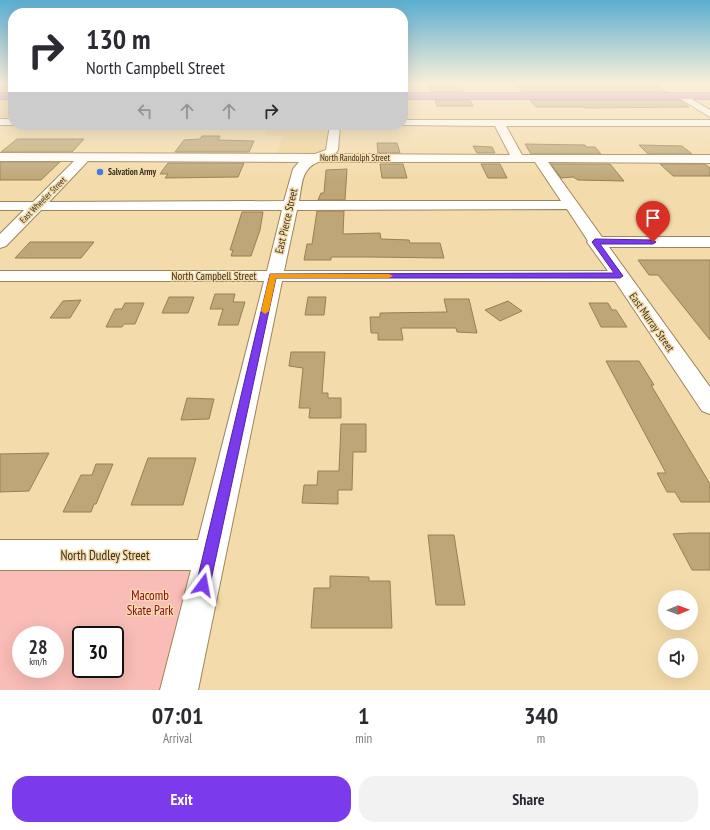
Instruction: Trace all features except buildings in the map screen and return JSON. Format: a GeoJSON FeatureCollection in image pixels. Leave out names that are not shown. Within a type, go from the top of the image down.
{"type":"FeatureCollection","features":[{"type":"Feature","properties":{"kind":"street"},"geometry":{"type":"LineString","coordinates":[[408,123],[710,123]]}},
{"type":"Feature","properties":{"kind":"street"},"geometry":{"type":"LineString","coordinates":[[499,124],[518,159]]}},
{"type":"Feature","properties":{"kind":"street","name":"East Pierce Street"},"geometry":{"type":"LineString","coordinates":[[179,690],[273,276],[299,169],[306,162],[328,154],[332,150],[334,130]]}},
{"type":"Feature","properties":{"kind":"street","name":"North Randolph Street"},"geometry":{"type":"LineString","coordinates":[[0,157],[710,159]]}},
{"type":"Feature","properties":{"kind":"street","name":"East Wheeler Street"},"geometry":{"type":"LineString","coordinates":[[0,243],[85,157]]}},
{"type":"Feature","properties":{"kind":"street","name":"East Murray Street"},"geometry":{"type":"LineString","coordinates":[[538,159],[710,405]]}},
{"type":"Feature","properties":{"kind":"street"},"geometry":{"type":"LineString","coordinates":[[0,206],[570,205]]}},
{"type":"Feature","properties":{"kind":"street"},"geometry":{"type":"LineString","coordinates":[[595,242],[710,242]]}},
{"type":"Feature","properties":{"kind":"street","name":"North Campbell Street"},"geometry":{"type":"LineString","coordinates":[[0,276],[620,276]]}},
{"type":"Feature","properties":{"kind":"street","name":"North Dudley Street"},"geometry":{"type":"LineString","coordinates":[[0,556],[210,555]]}},
{"type":"Feature","properties":{"kind":"shaded area"},"geometry":{"type":"Polygon","coordinates":[[[0,115],[8,115],[8,122],[0,122],[0,115]]]}},
{"type":"Feature","properties":{"kind":"shaded area"},"geometry":{"type":"Polygon","coordinates":[[[266,130],[334,130],[328,154],[275,158],[283,136],[264,135],[266,130]]]}},
{"type":"Feature","properties":{"kind":"green space","name":"Macomb Skate Park"},"geometry":{"type":"Polygon","coordinates":[[[0,555],[209,555],[179,690],[0,690],[0,555]]]}},
{"type":"Feature","properties":{"kind":"slow traffic"},"geometry":{"type":"LineString","coordinates":[[265,311],[273,276],[389,276]]}},
{"type":"Feature","properties":{"kind":"place","name":"Salvation Army"},"geometry":{"type":"Point","coordinates":[100,172]}},
{"type":"Feature","properties":{"kind":"route"},"geometry":{"type":"LineString","coordinates":[[203,585],[273,276],[620,276],[595,242],[653,242]]}}]}
